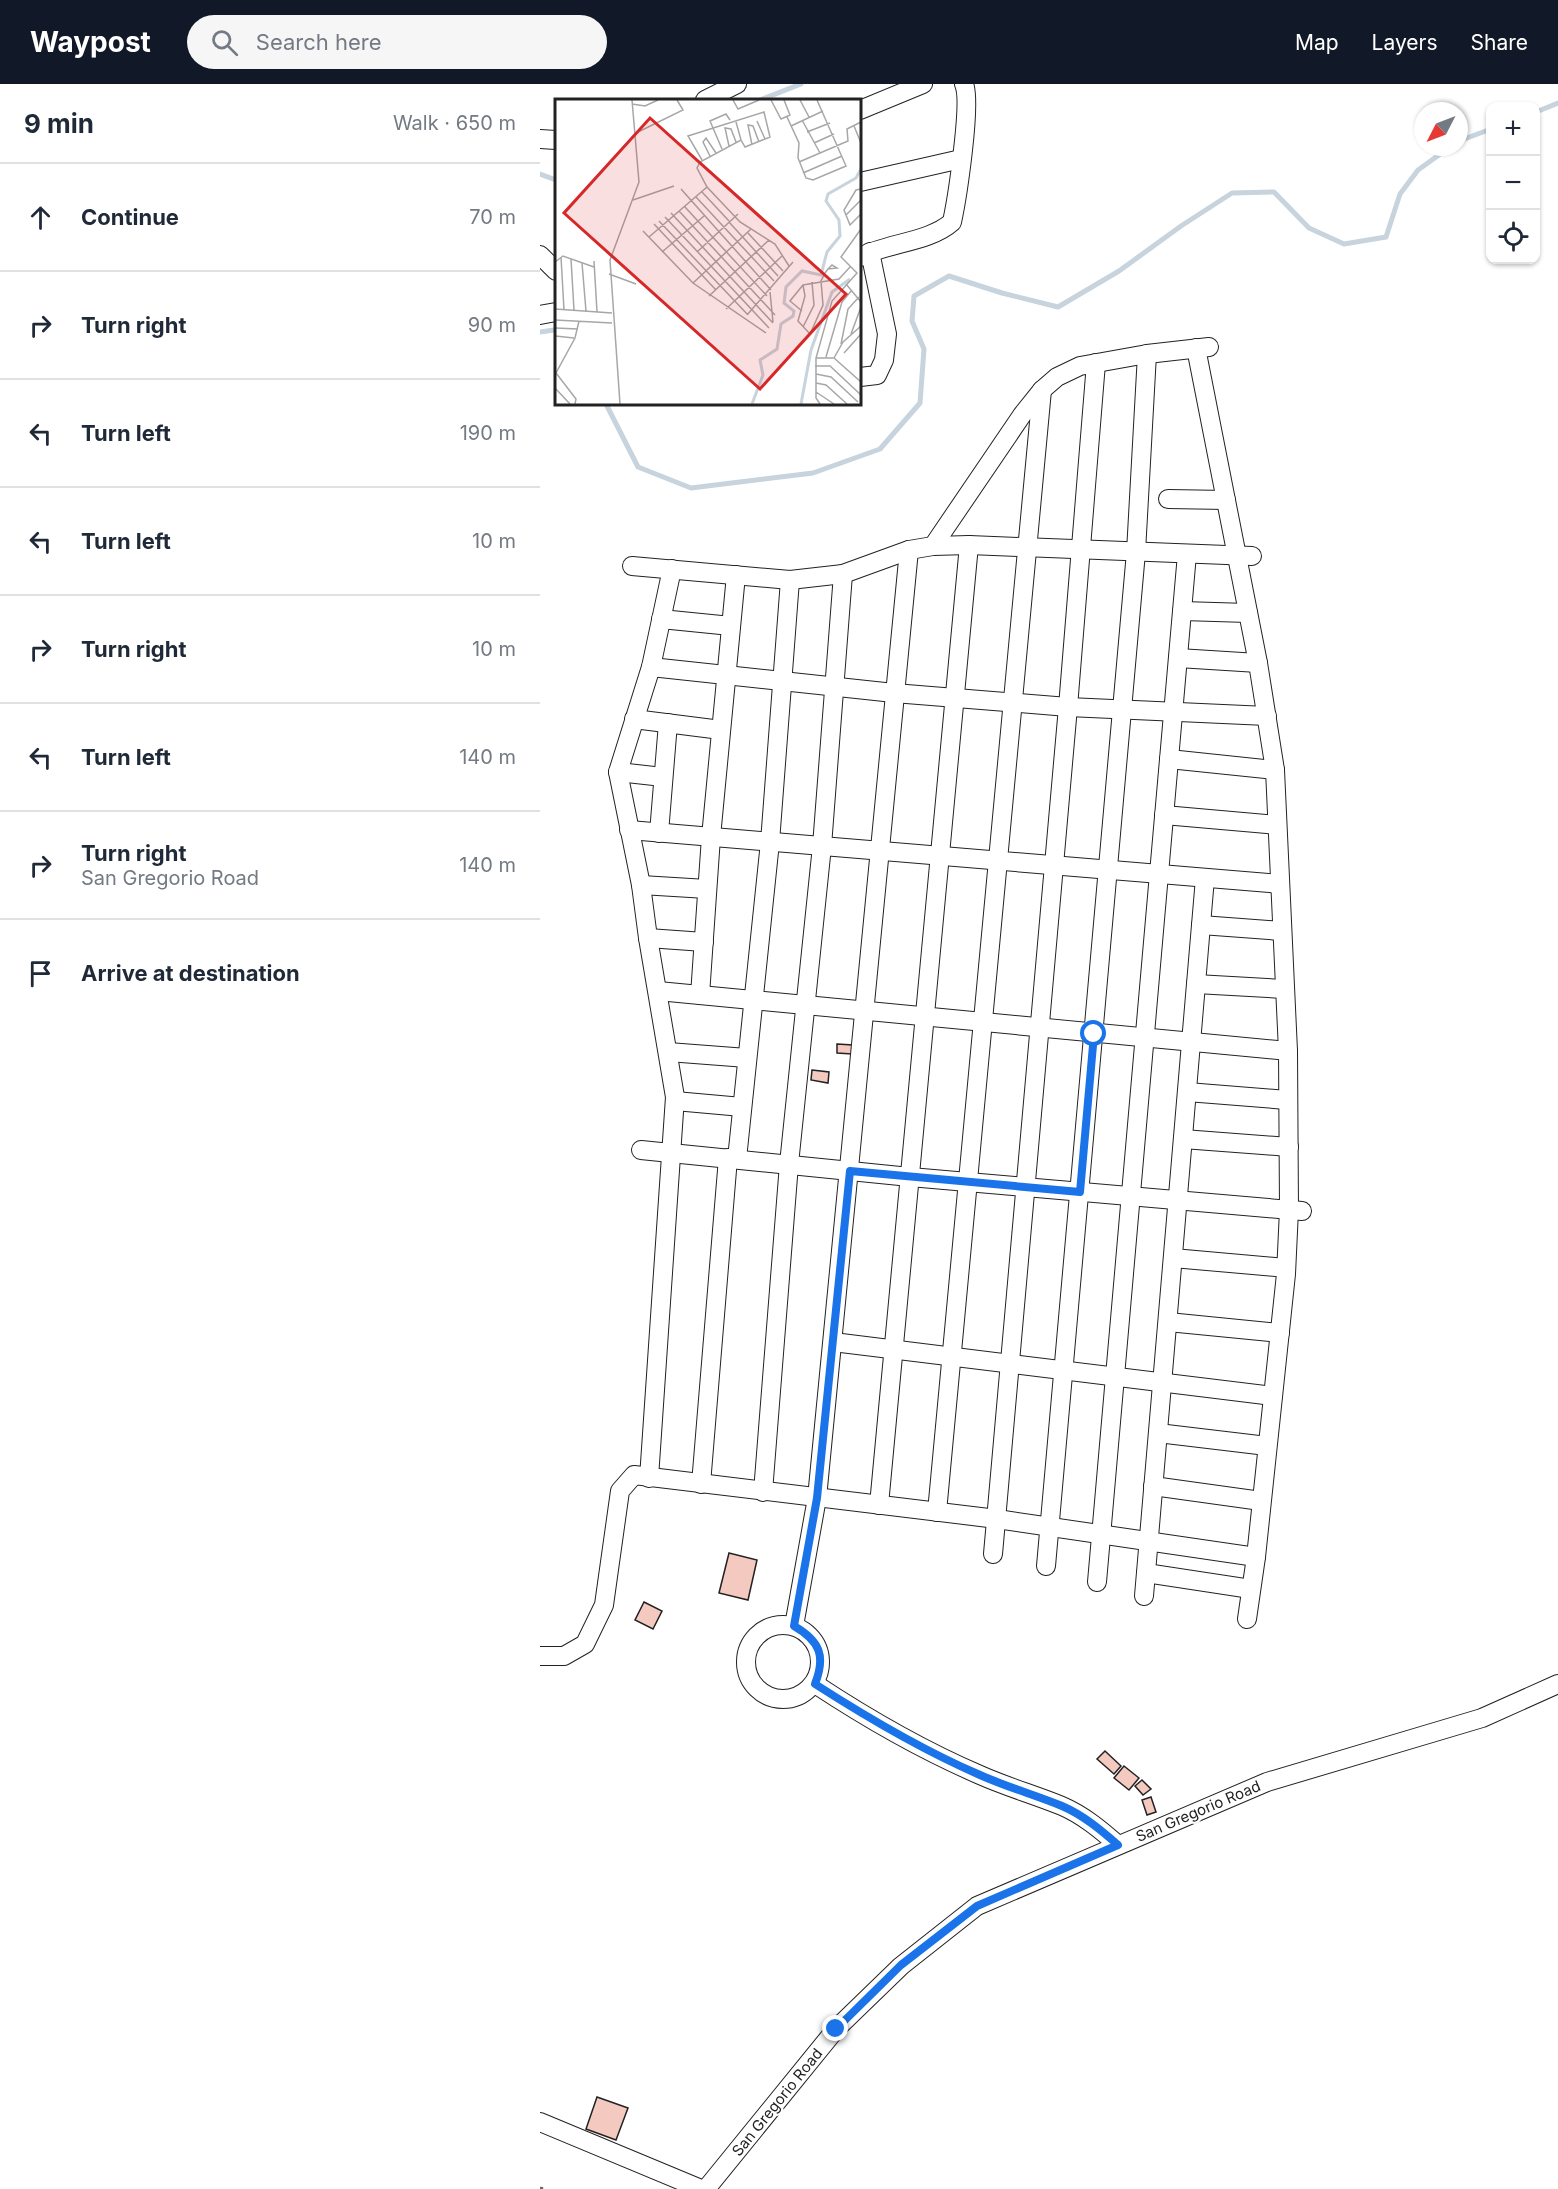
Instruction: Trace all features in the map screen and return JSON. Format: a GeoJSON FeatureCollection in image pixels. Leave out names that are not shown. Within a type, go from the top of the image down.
{"type":"FeatureCollection","features":[{"type":"Feature","properties":{"kind":"street"},"geometry":{"type":"LineString","coordinates":[[707,99],[737,84]]}},
{"type":"Feature","properties":{"kind":"street"},"geometry":{"type":"LineString","coordinates":[[861,110],[923,84]]}},
{"type":"Feature","properties":{"kind":"street"},"geometry":{"type":"LineString","coordinates":[[861,377],[877,375],[884,360],[887,334],[865,254],[942,231],[952,222],[967,91],[964,84]]}},
{"type":"Feature","properties":{"kind":"street"},"geometry":{"type":"LineString","coordinates":[[540,139],[555,140]]}},
{"type":"Feature","properties":{"kind":"street"},"geometry":{"type":"LineString","coordinates":[[861,182],[961,159]]}},
{"type":"Feature","properties":{"kind":"street"},"geometry":{"type":"LineString","coordinates":[[540,255],[555,270]]}},
{"type":"Feature","properties":{"kind":"street"},"geometry":{"type":"LineString","coordinates":[[540,315],[555,312]]}},
{"type":"Feature","properties":{"kind":"street"},"geometry":{"type":"LineString","coordinates":[[933,546],[1022,415],[1042,390],[1057,377],[1080,366],[1203,347],[1226,500],[1244,556],[1248,613],[1275,770],[1288,1051],[1288,1147],[1295,1211],[1286,1268],[1256,1557],[1247,1619]]}},
{"type":"Feature","properties":{"kind":"street"},"geometry":{"type":"LineString","coordinates":[[1046,1566],[1136,552],[1147,354]]}},
{"type":"Feature","properties":{"kind":"street"},"geometry":{"type":"LineString","coordinates":[[993,1554],[1082,550],[1096,363]]}},
{"type":"Feature","properties":{"kind":"street"},"geometry":{"type":"LineString","coordinates":[[938,1512],[1042,390]]}},
{"type":"Feature","properties":{"kind":"street"},"geometry":{"type":"LineString","coordinates":[[1168,499],[1226,500]]}},
{"type":"Feature","properties":{"kind":"street"},"geometry":{"type":"LineString","coordinates":[[632,566],[790,580],[843,574],[909,550],[933,546],[969,545],[1244,556]]}},
{"type":"Feature","properties":{"kind":"street"},"geometry":{"type":"LineString","coordinates":[[879,1505],[969,545]]}},
{"type":"Feature","properties":{"kind":"street"},"geometry":{"type":"LineString","coordinates":[[794,1626],[817,1498],[909,550]]}},
{"type":"Feature","properties":{"kind":"street"},"geometry":{"type":"LineString","coordinates":[[1097,1581],[1187,554]]}},
{"type":"Feature","properties":{"kind":"street"},"geometry":{"type":"LineString","coordinates":[[649,1478],[675,1101],[641,885],[618,771],[651,668],[672,569]]}},
{"type":"Feature","properties":{"kind":"street"},"geometry":{"type":"LineString","coordinates":[[763,1491],[789,1164],[822,846],[843,574]]}},
{"type":"Feature","properties":{"kind":"street"},"geometry":{"type":"LineString","coordinates":[[700,995],[711,837],[736,575]]}},
{"type":"Feature","properties":{"kind":"street"},"geometry":{"type":"LineString","coordinates":[[701,1484],[732,1159],[742,1107],[770,842],[790,580]]}},
{"type":"Feature","properties":{"kind":"street"},"geometry":{"type":"LineString","coordinates":[[1182,611],[1248,613]]}},
{"type":"Feature","properties":{"kind":"street"},"geometry":{"type":"LineString","coordinates":[[661,619],[731,626]]}},
{"type":"Feature","properties":{"kind":"street"},"geometry":{"type":"LineString","coordinates":[[1178,658],[1258,663]]}},
{"type":"Feature","properties":{"kind":"street"},"geometry":{"type":"LineString","coordinates":[[651,668],[894,693],[1068,707],[1267,716]]}},
{"type":"Feature","properties":{"kind":"street"},"geometry":{"type":"LineString","coordinates":[[634,719],[721,730]]}},
{"type":"Feature","properties":{"kind":"street"},"geometry":{"type":"LineString","coordinates":[[659,833],[668,723]]}},
{"type":"Feature","properties":{"kind":"street"},"geometry":{"type":"LineString","coordinates":[[1169,759],[1275,770]]}},
{"type":"Feature","properties":{"kind":"street"},"geometry":{"type":"LineString","coordinates":[[618,771],[663,777]]}},
{"type":"Feature","properties":{"kind":"street"},"geometry":{"type":"LineString","coordinates":[[1164,815],[1277,825]]}},
{"type":"Feature","properties":{"kind":"street"},"geometry":{"type":"LineString","coordinates":[[630,830],[1280,884]]}},
{"type":"Feature","properties":{"kind":"street"},"geometry":{"type":"LineString","coordinates":[[1144,1596],[1205,878]]}},
{"type":"Feature","properties":{"kind":"street"},"geometry":{"type":"LineString","coordinates":[[641,885],[707,889]]}},
{"type":"Feature","properties":{"kind":"street"},"geometry":{"type":"LineString","coordinates":[[1201,925],[1282,931]]}},
{"type":"Feature","properties":{"kind":"street"},"geometry":{"type":"LineString","coordinates":[[648,938],[704,942]]}},
{"type":"Feature","properties":{"kind":"street"},"geometry":{"type":"LineString","coordinates":[[1196,984],[1284,989]]}},
{"type":"Feature","properties":{"kind":"street"},"geometry":{"type":"LineString","coordinates":[[658,991],[1288,1051]]}},
{"type":"Feature","properties":{"kind":"street"},"geometry":{"type":"LineString","coordinates":[[668,1052],[747,1058]]}},
{"type":"Feature","properties":{"kind":"street"},"geometry":{"type":"LineString","coordinates":[[1187,1092],[1287,1100]]}},
{"type":"Feature","properties":{"kind":"street"},"geometry":{"type":"LineString","coordinates":[[675,1101],[742,1107]]}},
{"type":"Feature","properties":{"kind":"street"},"geometry":{"type":"LineString","coordinates":[[1183,1139],[1288,1147]]}},
{"type":"Feature","properties":{"kind":"street"},"geometry":{"type":"LineString","coordinates":[[641,1150],[910,1177],[1295,1211]]}},
{"type":"Feature","properties":{"kind":"street"},"geometry":{"type":"LineString","coordinates":[[1173,1258],[1286,1268]]}},
{"type":"Feature","properties":{"kind":"street"},"geometry":{"type":"LineString","coordinates":[[1168,1322],[1280,1333]]}},
{"type":"Feature","properties":{"kind":"street"},"geometry":{"type":"LineString","coordinates":[[833,1342],[1273,1396]]}},
{"type":"Feature","properties":{"kind":"street"},"geometry":{"type":"LineString","coordinates":[[1158,1433],[1267,1446]]}},
{"type":"Feature","properties":{"kind":"street"},"geometry":{"type":"LineString","coordinates":[[540,1656],[564,1656],[585,1644],[604,1605],[620,1491],[634,1475],[997,1519],[1256,1557]]}},
{"type":"Feature","properties":{"kind":"street"},"geometry":{"type":"LineString","coordinates":[[1153,1486],[1261,1501]]}},
{"type":"Feature","properties":{"kind":"street"},"geometry":{"type":"LineString","coordinates":[[1146,1574],[1251,1589]]}},
{"type":"Feature","properties":{"kind":"street"},"geometry":{"type":"LineString","coordinates":[[776,1625],[794,1626],[809,1635],[819,1650],[821,1667],[815,1684],[801,1696],[783,1701],[765,1696],[752,1684],[745,1666],[748,1648],[759,1633],[776,1625]]}},
{"type":"Feature","properties":{"kind":"street"},"geometry":{"type":"LineString","coordinates":[[815,1684],[869,1720],[933,1753],[981,1776],[1064,1806],[1095,1825],[1118,1845]]}},
{"type":"Feature","properties":{"kind":"street","name":"San Gregorio Road"},"geometry":{"type":"LineString","coordinates":[[706,2189],[836,2029],[901,1965],[977,1906],[1267,1782],[1482,1718],[1558,1684]]}},
{"type":"Feature","properties":{"kind":"street"},"geometry":{"type":"LineString","coordinates":[[540,2122],[701,2189]]}},
{"type":"Feature","properties":{"kind":"building"},"geometry":{"type":"Polygon","coordinates":[[[837,1044],[853,1045],[852,1054],[837,1053],[837,1044]]]}},
{"type":"Feature","properties":{"kind":"building"},"geometry":{"type":"Polygon","coordinates":[[[812,1070],[829,1072],[828,1083],[811,1080],[812,1070]]]}},
{"type":"Feature","properties":{"kind":"building"},"geometry":{"type":"Polygon","coordinates":[[[729,1553],[757,1560],[748,1600],[719,1593],[729,1553]]]}},
{"type":"Feature","properties":{"kind":"building"},"geometry":{"type":"Polygon","coordinates":[[[644,1602],[662,1611],[653,1629],[635,1620],[644,1602]]]}},
{"type":"Feature","properties":{"kind":"building"},"geometry":{"type":"Polygon","coordinates":[[[1105,1751],[1121,1766],[1114,1774],[1097,1759],[1105,1751]]]}},
{"type":"Feature","properties":{"kind":"building"},"geometry":{"type":"Polygon","coordinates":[[[1124,1766],[1139,1778],[1129,1790],[1114,1778],[1124,1766]]]}},
{"type":"Feature","properties":{"kind":"building"},"geometry":{"type":"Polygon","coordinates":[[[1142,1780],[1151,1789],[1143,1795],[1135,1786],[1142,1780]]]}},
{"type":"Feature","properties":{"kind":"building"},"geometry":{"type":"Polygon","coordinates":[[[1151,1797],[1156,1812],[1147,1815],[1142,1800],[1151,1797]]]}},
{"type":"Feature","properties":{"kind":"building"},"geometry":{"type":"Polygon","coordinates":[[[597,2097],[628,2108],[616,2140],[586,2129],[597,2097]]]}},
{"type":"Feature","properties":{"kind":"waterway"},"geometry":{"type":"LineString","coordinates":[[763,99],[801,84]]}},
{"type":"Feature","properties":{"kind":"waterway"},"geometry":{"type":"LineString","coordinates":[[1540,110],[1558,103]]}},
{"type":"Feature","properties":{"kind":"waterway"},"geometry":{"type":"LineString","coordinates":[[1468,138],[1486,131]]}},
{"type":"Feature","properties":{"kind":"waterway"},"geometry":{"type":"LineString","coordinates":[[607,405],[638,467],[691,488],[813,473],[880,449],[920,403],[924,349],[912,321],[914,296],[949,276],[1002,293],[1058,307],[1119,271],[1181,226],[1232,193],[1274,192],[1309,228],[1344,244],[1386,237],[1400,194],[1418,170],[1437,156]]}},
{"type":"Feature","properties":{"kind":"waterway"},"geometry":{"type":"LineString","coordinates":[[540,174],[555,180]]}},
{"type":"Feature","properties":{"kind":"waterway"},"geometry":{"type":"LineString","coordinates":[[540,332],[555,330]]}},
{"type":"Feature","properties":{"kind":"route"},"geometry":{"type":"LineString","coordinates":[[836,2029],[901,1965],[977,1906],[1118,1845],[1095,1825],[1064,1806],[981,1776],[933,1753],[869,1720],[815,1684],[821,1667],[819,1650],[809,1635],[794,1626],[817,1498],[850,1171],[1080,1192],[1094,1034]]}}]}
